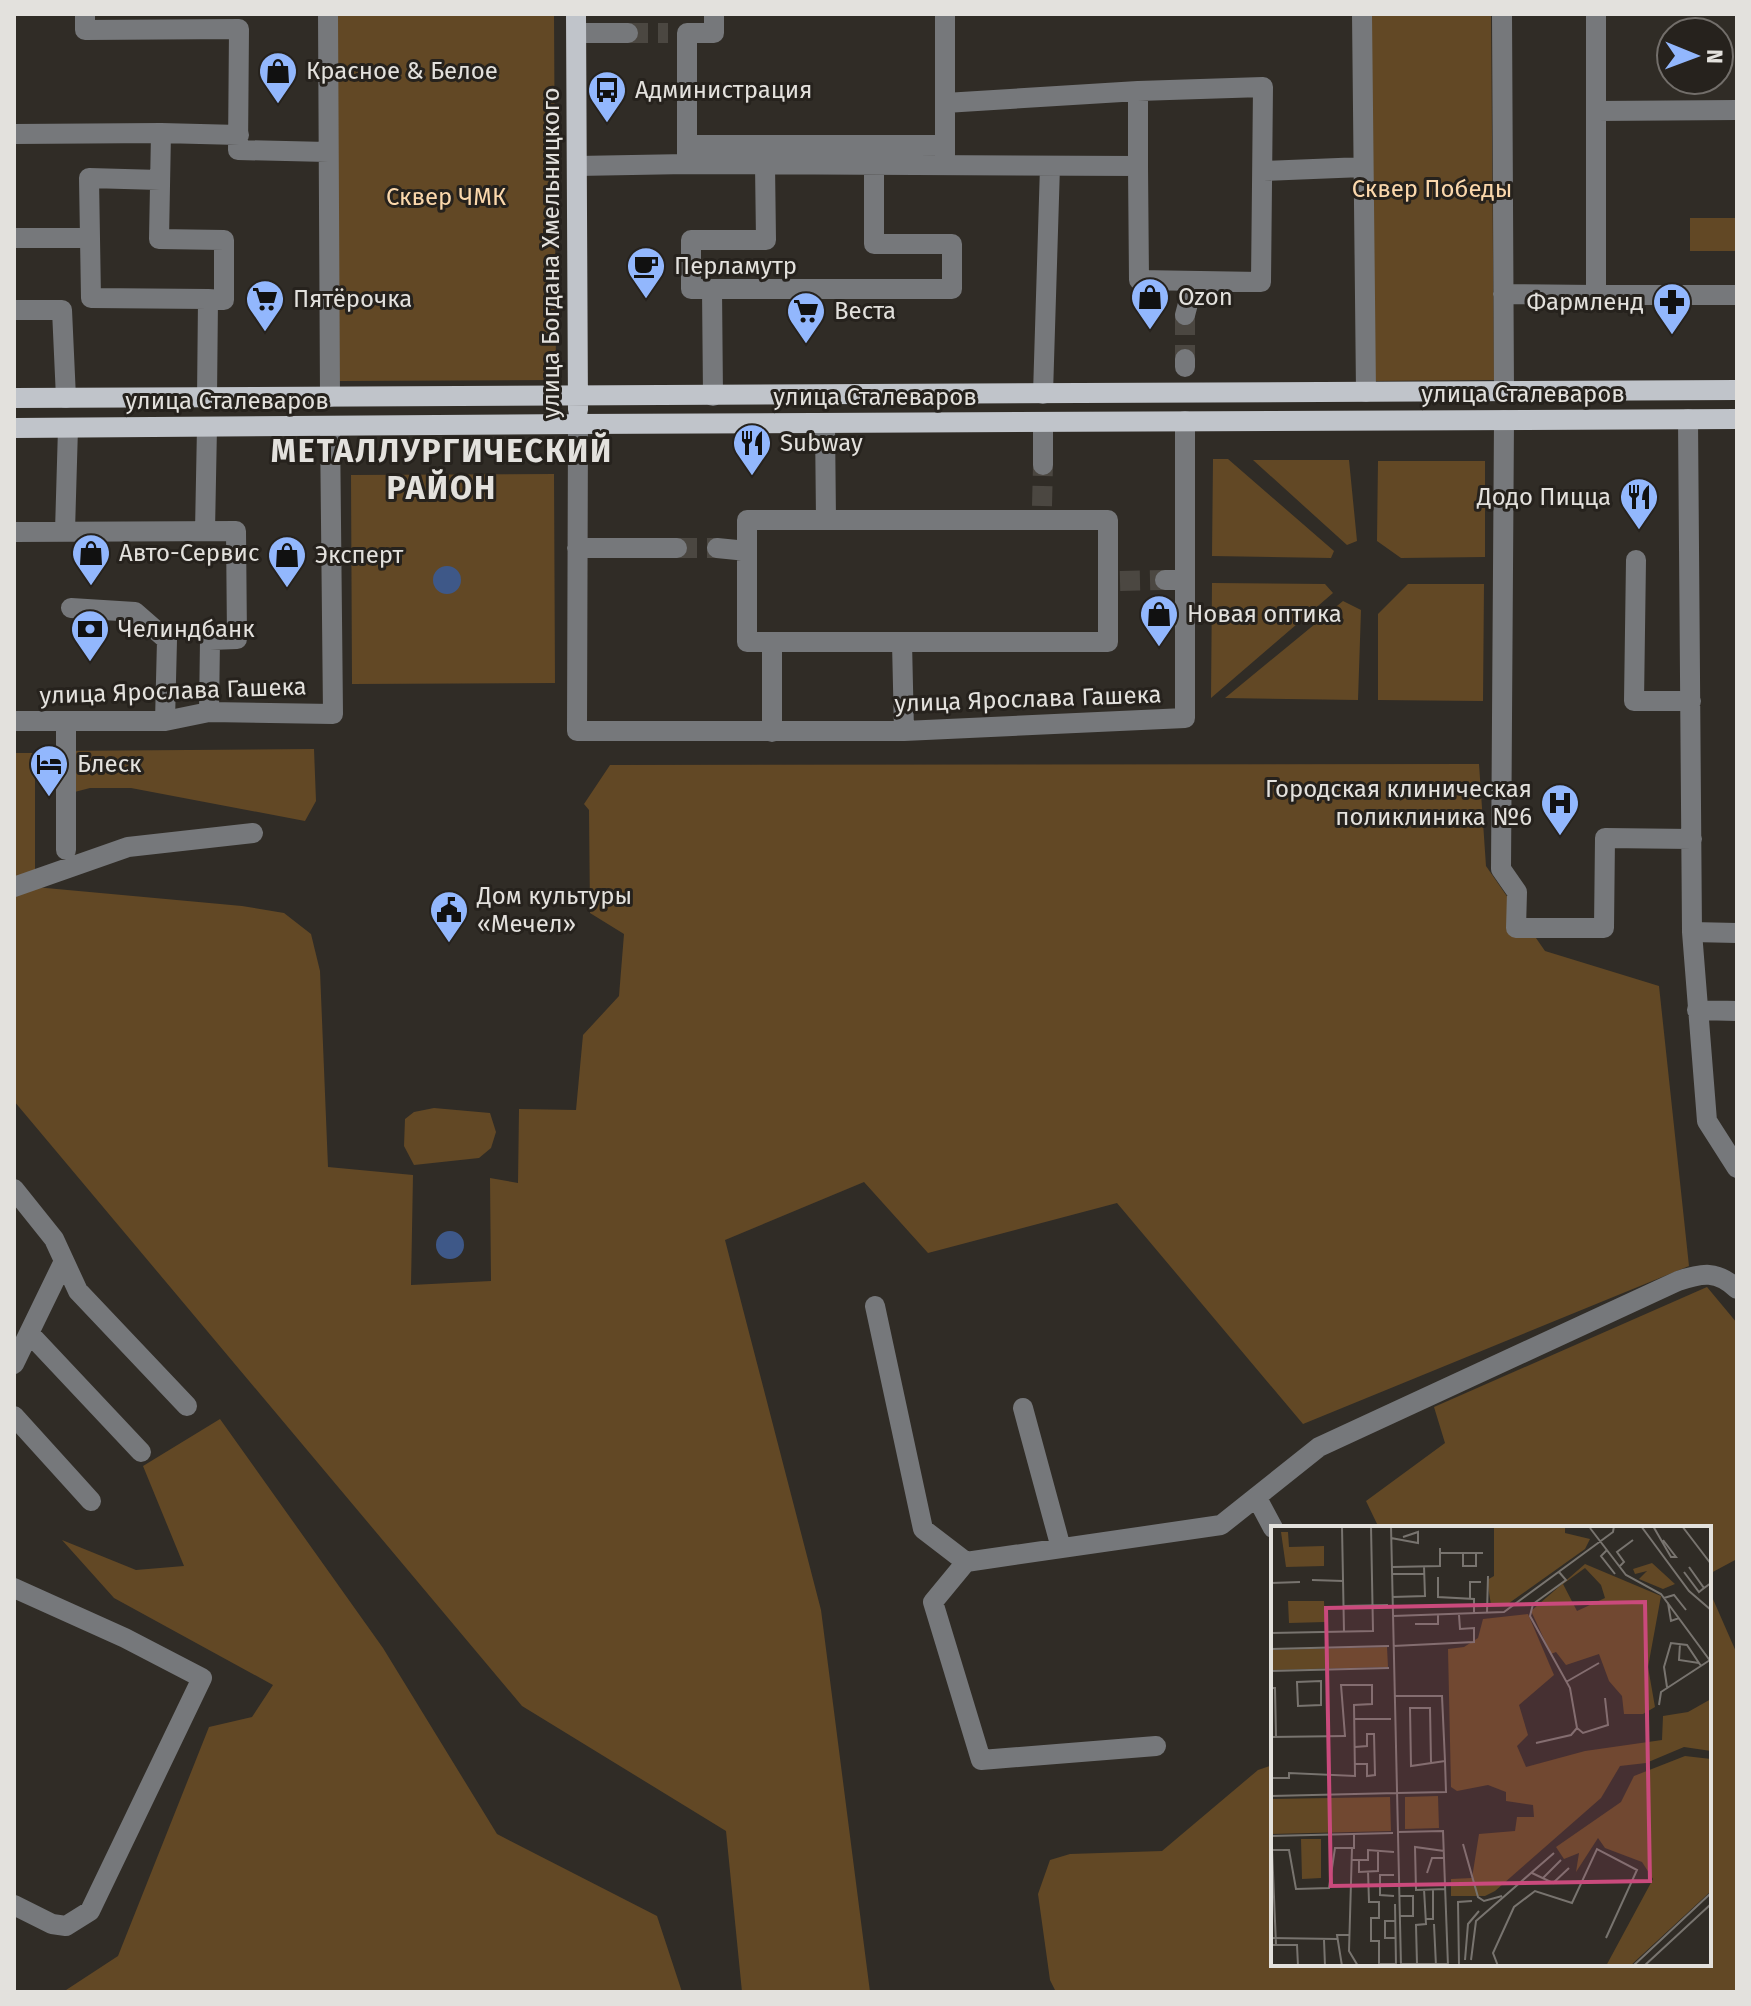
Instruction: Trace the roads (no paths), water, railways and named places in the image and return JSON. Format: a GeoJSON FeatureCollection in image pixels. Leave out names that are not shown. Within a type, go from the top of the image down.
{"type":"FeatureCollection","features":[{"type":"Feature","properties":{"kind":"main road","name":"улица Богдана Хмельницкого"},"geometry":{"type":"LineString","coordinates":[[576,23],[578,424]]}},
{"type":"Feature","properties":{"kind":"main road","name":"улица Сталеваров"},"geometry":{"type":"LineString","coordinates":[[14,398],[1737,390]]}},
{"type":"Feature","properties":{"kind":"main road"},"geometry":{"type":"LineString","coordinates":[[1504,391],[1504,420]]}},
{"type":"Feature","properties":{"kind":"main road"},"geometry":{"type":"LineString","coordinates":[[330,397],[330,426]]}},
{"type":"Feature","properties":{"kind":"main road","name":"улица Сталеваров"},"geometry":{"type":"LineString","coordinates":[[14,428],[1737,419]]}},
{"type":"Feature","properties":{"kind":"street"},"geometry":{"type":"LineString","coordinates":[[85,14],[85,30],[239,29],[238,150],[328,152]]}},
{"type":"Feature","properties":{"kind":"street"},"geometry":{"type":"LineString","coordinates":[[328,14],[330,397]]}},
{"type":"Feature","properties":{"kind":"street"},"geometry":{"type":"LineString","coordinates":[[687,155],[678,33],[714,33],[714,14]]}},
{"type":"Feature","properties":{"kind":"street"},"geometry":{"type":"LineString","coordinates":[[945,14],[945,155]]}},
{"type":"Feature","properties":{"kind":"street"},"geometry":{"type":"LineString","coordinates":[[1362,14],[1366,392]]}},
{"type":"Feature","properties":{"kind":"street"},"geometry":{"type":"LineString","coordinates":[[1502,14],[1504,391]]}},
{"type":"Feature","properties":{"kind":"street"},"geometry":{"type":"LineString","coordinates":[[1596,14],[1596,295]]}},
{"type":"Feature","properties":{"kind":"street"},"geometry":{"type":"LineString","coordinates":[[576,23],[628,33]]}},
{"type":"Feature","properties":{"kind":"street"},"geometry":{"type":"LineString","coordinates":[[945,103],[1138,91],[1263,87],[1261,282],[1139,280],[1138,91]]}},
{"type":"Feature","properties":{"kind":"street"},"geometry":{"type":"LineString","coordinates":[[1596,111],[1737,110]]}},
{"type":"Feature","properties":{"kind":"street"},"geometry":{"type":"LineString","coordinates":[[160,180],[89,178],[91,298],[224,300],[224,240],[159,239],[161,133]]}},
{"type":"Feature","properties":{"kind":"street"},"geometry":{"type":"LineString","coordinates":[[14,134],[239,135]]}},
{"type":"Feature","properties":{"kind":"street"},"geometry":{"type":"LineString","coordinates":[[687,155],[765,165],[874,165],[945,155]]}},
{"type":"Feature","properties":{"kind":"street"},"geometry":{"type":"LineString","coordinates":[[577,166],[687,155],[945,155],[1050,166],[1138,166]]}},
{"type":"Feature","properties":{"kind":"street"},"geometry":{"type":"LineString","coordinates":[[765,165],[766,240],[691,240],[691,289],[952,289],[952,244],[874,244],[874,165]]}},
{"type":"Feature","properties":{"kind":"street"},"geometry":{"type":"LineString","coordinates":[[1043,394],[1050,166]]}},
{"type":"Feature","properties":{"kind":"street"},"geometry":{"type":"LineString","coordinates":[[1263,171],[1363,167]]}},
{"type":"Feature","properties":{"kind":"street"},"geometry":{"type":"LineString","coordinates":[[14,238],[89,238]]}},
{"type":"Feature","properties":{"kind":"street"},"geometry":{"type":"LineString","coordinates":[[1185,315],[1194,281]]}},
{"type":"Feature","properties":{"kind":"street"},"geometry":{"type":"LineString","coordinates":[[712,289],[713,396]]}},
{"type":"Feature","properties":{"kind":"street"},"geometry":{"type":"LineString","coordinates":[[1503,294],[1737,295]]}},
{"type":"Feature","properties":{"kind":"street"},"geometry":{"type":"LineString","coordinates":[[207,398],[208,299]]}},
{"type":"Feature","properties":{"kind":"street"},"geometry":{"type":"LineString","coordinates":[[14,310],[62,310],[66,398]]}},
{"type":"Feature","properties":{"kind":"street"},"geometry":{"type":"LineString","coordinates":[[1688,419],[1692,932],[1697,1010],[1707,1121],[1737,1168]]}},
{"type":"Feature","properties":{"kind":"street"},"geometry":{"type":"LineString","coordinates":[[1504,420],[1501,869],[1517,892],[1516,928],[1604,928],[1605,838],[1692,839]]}},
{"type":"Feature","properties":{"kind":"street","name":"улица Ярослава Гашека"},"geometry":{"type":"LineString","coordinates":[[577,731],[904,731],[1185,718],[1175,580],[1185,421]]}},
{"type":"Feature","properties":{"kind":"street"},"geometry":{"type":"LineString","coordinates":[[1043,422],[1043,465]]}},
{"type":"Feature","properties":{"kind":"street"},"geometry":{"type":"LineString","coordinates":[[825,423],[826,520]]}},
{"type":"Feature","properties":{"kind":"street","name":"улица Богдана Хмельницкого"},"geometry":{"type":"LineString","coordinates":[[577,731],[578,424]]}},
{"type":"Feature","properties":{"kind":"street","name":"улица Ярослава Гашека"},"geometry":{"type":"LineString","coordinates":[[14,721],[165,721],[209,712],[333,714],[330,426]]}},
{"type":"Feature","properties":{"kind":"street"},"geometry":{"type":"LineString","coordinates":[[205,531],[207,427]]}},
{"type":"Feature","properties":{"kind":"street"},"geometry":{"type":"LineString","coordinates":[[65,531],[68,428]]}},
{"type":"Feature","properties":{"kind":"street"},"geometry":{"type":"LineString","coordinates":[[1042,513],[1108,520],[1114,581],[1108,642],[747,642],[747,520],[826,520],[1042,513]]}},
{"type":"Feature","properties":{"kind":"street"},"geometry":{"type":"LineString","coordinates":[[14,532],[236,531],[237,639],[210,640],[209,712]]}},
{"type":"Feature","properties":{"kind":"street"},"geometry":{"type":"LineString","coordinates":[[577,548],[677,548]]}},
{"type":"Feature","properties":{"kind":"street"},"geometry":{"type":"LineString","coordinates":[[717,548],[747,551]]}},
{"type":"Feature","properties":{"kind":"street"},"geometry":{"type":"LineString","coordinates":[[1636,560],[1634,701],[1691,701]]}},
{"type":"Feature","properties":{"kind":"street"},"geometry":{"type":"LineString","coordinates":[[71,608],[135,612],[167,640],[165,721]]}},
{"type":"Feature","properties":{"kind":"street"},"geometry":{"type":"LineString","coordinates":[[772,642],[772,732]]}},
{"type":"Feature","properties":{"kind":"street"},"geometry":{"type":"LineString","coordinates":[[902,642],[904,731]]}},
{"type":"Feature","properties":{"kind":"street"},"geometry":{"type":"LineString","coordinates":[[66,721],[66,850]]}},
{"type":"Feature","properties":{"kind":"street"},"geometry":{"type":"LineString","coordinates":[[14,887],[128,847],[253,833]]}},
{"type":"Feature","properties":{"kind":"street"},"geometry":{"type":"LineString","coordinates":[[1692,932],[1737,933]]}},
{"type":"Feature","properties":{"kind":"street"},"geometry":{"type":"LineString","coordinates":[[1697,1010],[1737,1011]]}},
{"type":"Feature","properties":{"kind":"street"},"geometry":{"type":"LineString","coordinates":[[14,1189],[54,1239],[78,1291],[187,1406]]}},
{"type":"Feature","properties":{"kind":"street"},"geometry":{"type":"LineString","coordinates":[[14,1364],[64,1261]]}},
{"type":"Feature","properties":{"kind":"street"},"geometry":{"type":"LineString","coordinates":[[1156,1746],[981,1760],[933,1602],[966,1562],[1221,1525],[1319,1447],[1678,1281],[1702,1273],[1729,1281],[1737,1289]]}},
{"type":"Feature","properties":{"kind":"street"},"geometry":{"type":"LineString","coordinates":[[875,1306],[923,1529],[966,1562]]}},
{"type":"Feature","properties":{"kind":"street"},"geometry":{"type":"LineString","coordinates":[[29,1333],[141,1452]]}},
{"type":"Feature","properties":{"kind":"street"},"geometry":{"type":"LineString","coordinates":[[1023,1408],[1061,1548]]}},
{"type":"Feature","properties":{"kind":"street"},"geometry":{"type":"LineString","coordinates":[[14,1416],[91,1501]]}},
{"type":"Feature","properties":{"kind":"street"},"geometry":{"type":"LineString","coordinates":[[1257,1498],[1272,1526]]}},
{"type":"Feature","properties":{"kind":"street"},"geometry":{"type":"LineString","coordinates":[[14,1588],[125,1638],[202,1678],[90,1911],[66,1926],[52,1924],[14,1905]]}},
{"type":"Feature","properties":{"kind":"water"},"geometry":{"type":"Polygon","coordinates":[[[447,566],[457,570],[461,580],[457,590],[447,594],[437,590],[433,580],[437,570],[447,566]]]}},
{"type":"Feature","properties":{"kind":"water"},"geometry":{"type":"Polygon","coordinates":[[[450,1231],[460,1235],[464,1245],[460,1255],[450,1259],[440,1255],[436,1245],[440,1235],[450,1231]]]}},
{"type":"Feature","properties":{"kind":"tunnel"},"geometry":{"type":"LineString","coordinates":[[628,33],[668,33]]}},
{"type":"Feature","properties":{"kind":"tunnel"},"geometry":{"type":"LineString","coordinates":[[1185,315],[1185,359]]}},
{"type":"Feature","properties":{"kind":"tunnel"},"geometry":{"type":"LineString","coordinates":[[1042,506],[1043,465]]}},
{"type":"Feature","properties":{"kind":"tunnel"},"geometry":{"type":"LineString","coordinates":[[677,548],[717,548]]}},
{"type":"Feature","properties":{"kind":"tunnel"},"geometry":{"type":"LineString","coordinates":[[1120,581],[1165,580]]}},
{"type":"Feature","properties":{"kind":"place","name":"Красное & Белое"},"geometry":{"type":"Point","coordinates":[278,105]}},
{"type":"Feature","properties":{"kind":"place","name":"Администрация"},"geometry":{"type":"Point","coordinates":[607,124]}},
{"type":"Feature","properties":{"kind":"place","name":"Перламутр"},"geometry":{"type":"Point","coordinates":[646,300]}},
{"type":"Feature","properties":{"kind":"place","name":"Ozon"},"geometry":{"type":"Point","coordinates":[1150,331]}},
{"type":"Feature","properties":{"kind":"place","name":"Пятёрочка"},"geometry":{"type":"Point","coordinates":[265,333]}},
{"type":"Feature","properties":{"kind":"place","name":"Фармленд"},"geometry":{"type":"Point","coordinates":[1672,336]}},
{"type":"Feature","properties":{"kind":"place","name":"Веста"},"geometry":{"type":"Point","coordinates":[806,345]}},
{"type":"Feature","properties":{"kind":"place","name":"Subway"},"geometry":{"type":"Point","coordinates":[752,477]}},
{"type":"Feature","properties":{"kind":"place","name":"Додо Пицца"},"geometry":{"type":"Point","coordinates":[1639,531]}},
{"type":"Feature","properties":{"kind":"place","name":"Авто-Сервис"},"geometry":{"type":"Point","coordinates":[91,587]}},
{"type":"Feature","properties":{"kind":"place","name":"Эксперт"},"geometry":{"type":"Point","coordinates":[287,589]}},
{"type":"Feature","properties":{"kind":"place","name":"Новая оптика"},"geometry":{"type":"Point","coordinates":[1159,648]}},
{"type":"Feature","properties":{"kind":"place","name":"Челиндбанк"},"geometry":{"type":"Point","coordinates":[90,663]}},
{"type":"Feature","properties":{"kind":"place","name":"Блеск"},"geometry":{"type":"Point","coordinates":[49,798]}},
{"type":"Feature","properties":{"kind":"place","name":"Городская клиническая поликлиника №6"},"geometry":{"type":"Point","coordinates":[1560,837]}},
{"type":"Feature","properties":{"kind":"place","name":"Дом культуры «Мечел»"},"geometry":{"type":"Point","coordinates":[449,944]}},
{"type":"Feature","properties":{"kind":"district","name":"МЕТАЛЛУРГИЧЕСКИЙ РАЙОН"},"geometry":{"type":"Point","coordinates":[442,470]}},
{"type":"Feature","properties":{"kind":"park label","name":"Сквер Победы"},"geometry":{"type":"Point","coordinates":[1432,189]}},
{"type":"Feature","properties":{"kind":"park label","name":"Сквер ЧМК"},"geometry":{"type":"Point","coordinates":[446,197]}}]}
